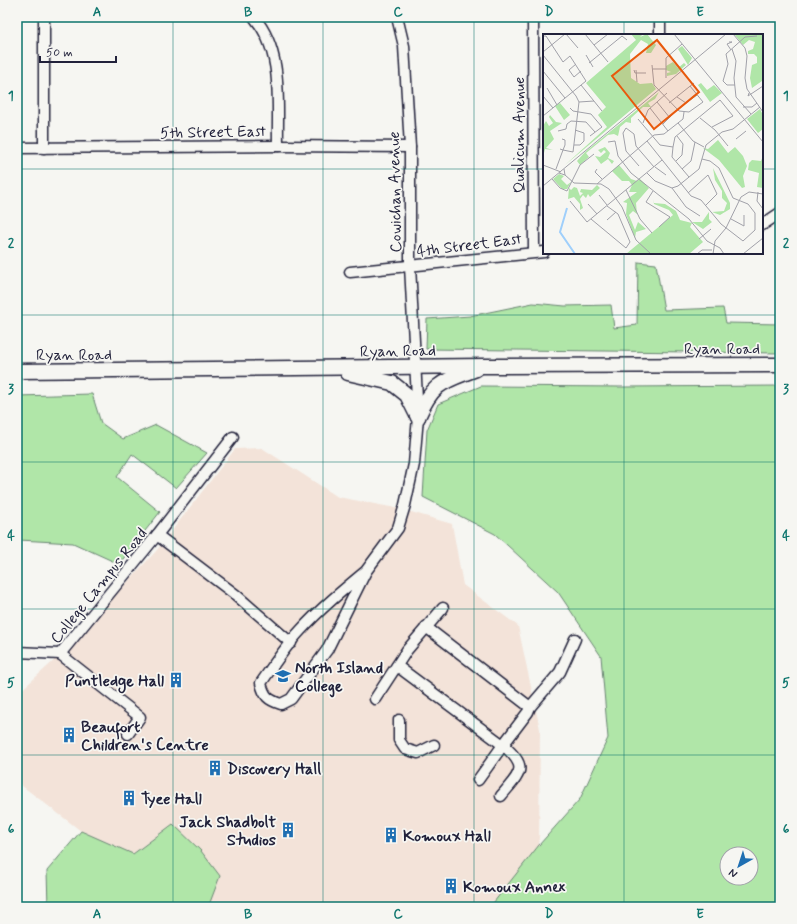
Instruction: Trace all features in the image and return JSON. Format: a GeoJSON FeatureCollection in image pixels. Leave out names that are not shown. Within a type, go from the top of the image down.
{"type":"FeatureCollection","features":[{"type":"Feature","properties":{"kind":"main road","name":"Ryan Road"},"geometry":{"type":"LineString","coordinates":[[17,372],[484,366],[780,365]]}},
{"type":"Feature","properties":{"kind":"main road"},"geometry":{"type":"LineString","coordinates":[[418,417],[425,401],[440,383],[484,366]]}},
{"type":"Feature","properties":{"kind":"main road"},"geometry":{"type":"LineString","coordinates":[[323,368],[392,382],[407,395],[418,417]]}},
{"type":"Feature","properties":{"kind":"street"},"geometry":{"type":"LineString","coordinates":[[44,17],[44,148]]}},
{"type":"Feature","properties":{"kind":"street"},"geometry":{"type":"LineString","coordinates":[[254,17],[263,27],[272,48],[276,72],[278,146]]}},
{"type":"Feature","properties":{"kind":"street","name":"Cowichan Avenue"},"geometry":{"type":"LineString","coordinates":[[397,17],[404,46],[410,147],[410,266],[415,367]]}},
{"type":"Feature","properties":{"kind":"street","name":"Qualicum Avenue"},"geometry":{"type":"LineString","coordinates":[[533,17],[539,252]]}},
{"type":"Feature","properties":{"kind":"street"},"geometry":{"type":"LineString","coordinates":[[660,17],[660,34]]}},
{"type":"Feature","properties":{"kind":"street","name":"5th Street East"},"geometry":{"type":"LineString","coordinates":[[17,148],[278,146],[410,147]]}},
{"type":"Feature","properties":{"kind":"street"},"geometry":{"type":"LineString","coordinates":[[763,224],[780,213]]}},
{"type":"Feature","properties":{"kind":"street","name":"4th Street East"},"geometry":{"type":"LineString","coordinates":[[350,272],[539,252]]}},
{"type":"Feature","properties":{"kind":"street"},"geometry":{"type":"LineString","coordinates":[[366,571],[325,606],[291,643],[261,683],[263,693],[269,700],[280,704],[291,699],[327,650],[366,571],[398,528],[405,505],[414,464],[418,417],[415,367]]}},
{"type":"Feature","properties":{"kind":"street","name":"College Campus Road"},"geometry":{"type":"LineString","coordinates":[[128,734],[140,717],[60,654],[158,534],[233,437]]}},
{"type":"Feature","properties":{"kind":"street"},"geometry":{"type":"LineString","coordinates":[[158,534],[236,595],[291,643]]}},
{"type":"Feature","properties":{"kind":"street"},"geometry":{"type":"LineString","coordinates":[[375,699],[407,650],[443,608]]}},
{"type":"Feature","properties":{"kind":"street"},"geometry":{"type":"LineString","coordinates":[[426,627],[530,708]]}},
{"type":"Feature","properties":{"kind":"street"},"geometry":{"type":"LineString","coordinates":[[478,780],[530,708],[560,672],[575,639]]}},
{"type":"Feature","properties":{"kind":"street"},"geometry":{"type":"LineString","coordinates":[[17,652],[60,654]]}},
{"type":"Feature","properties":{"kind":"street"},"geometry":{"type":"LineString","coordinates":[[397,666],[517,758],[519,770],[516,777],[501,796]]}},
{"type":"Feature","properties":{"kind":"street"},"geometry":{"type":"LineString","coordinates":[[399,720],[400,740],[404,749],[418,753],[434,745]]}},
{"type":"Feature","properties":{"kind":"shaded area","name":"North Island College"},"geometry":{"type":"Polygon","coordinates":[[[262,448],[338,497],[401,509],[452,524],[463,585],[518,626],[540,729],[539,845],[490,907],[206,907],[209,904],[220,876],[201,851],[173,824],[133,854],[81,831],[17,782],[17,694],[57,658],[157,550],[235,449],[262,448]]]}},
{"type":"Feature","properties":{"kind":"green space"},"geometry":{"type":"Polygon","coordinates":[[[638,262],[656,264],[664,310],[723,308],[726,323],[780,324],[780,353],[426,349],[427,319],[470,316],[533,303],[565,306],[611,305],[614,328],[637,325],[638,262]]]}},
{"type":"Feature","properties":{"kind":"green space"},"geometry":{"type":"Polygon","coordinates":[[[481,386],[780,386],[780,907],[490,907],[539,845],[580,799],[608,738],[601,656],[558,592],[495,534],[423,497],[427,430],[438,404],[481,386]]]}},
{"type":"Feature","properties":{"kind":"green space"},"geometry":{"type":"Polygon","coordinates":[[[92,394],[101,423],[123,439],[156,425],[207,453],[176,488],[132,454],[117,477],[160,512],[119,564],[73,543],[19,540],[17,396],[92,394]]]}},
{"type":"Feature","properties":{"kind":"green space"},"geometry":{"type":"Polygon","coordinates":[[[173,824],[201,851],[220,876],[209,905],[206,907],[48,907],[47,871],[81,831],[133,854],[173,824]]]}},
{"type":"Feature","properties":{"kind":"place","name":"North Island College"},"geometry":{"type":"Point","coordinates":[283,676]}},
{"type":"Feature","properties":{"kind":"place","name":"Puntledge Hall"},"geometry":{"type":"Point","coordinates":[176,680]}},
{"type":"Feature","properties":{"kind":"place","name":"Beaufort Children's Centre"},"geometry":{"type":"Point","coordinates":[69,735]}},
{"type":"Feature","properties":{"kind":"place","name":"Discovery Hall"},"geometry":{"type":"Point","coordinates":[215,768]}},
{"type":"Feature","properties":{"kind":"place","name":"Tyee Hall"},"geometry":{"type":"Point","coordinates":[129,798]}},
{"type":"Feature","properties":{"kind":"place","name":"Jack Shadbolt Studios"},"geometry":{"type":"Point","coordinates":[288,830]}},
{"type":"Feature","properties":{"kind":"place","name":"Komoux Hall"},"geometry":{"type":"Point","coordinates":[391,835]}},
{"type":"Feature","properties":{"kind":"place","name":"Komoux Annex"},"geometry":{"type":"Point","coordinates":[451,886]}}]}
